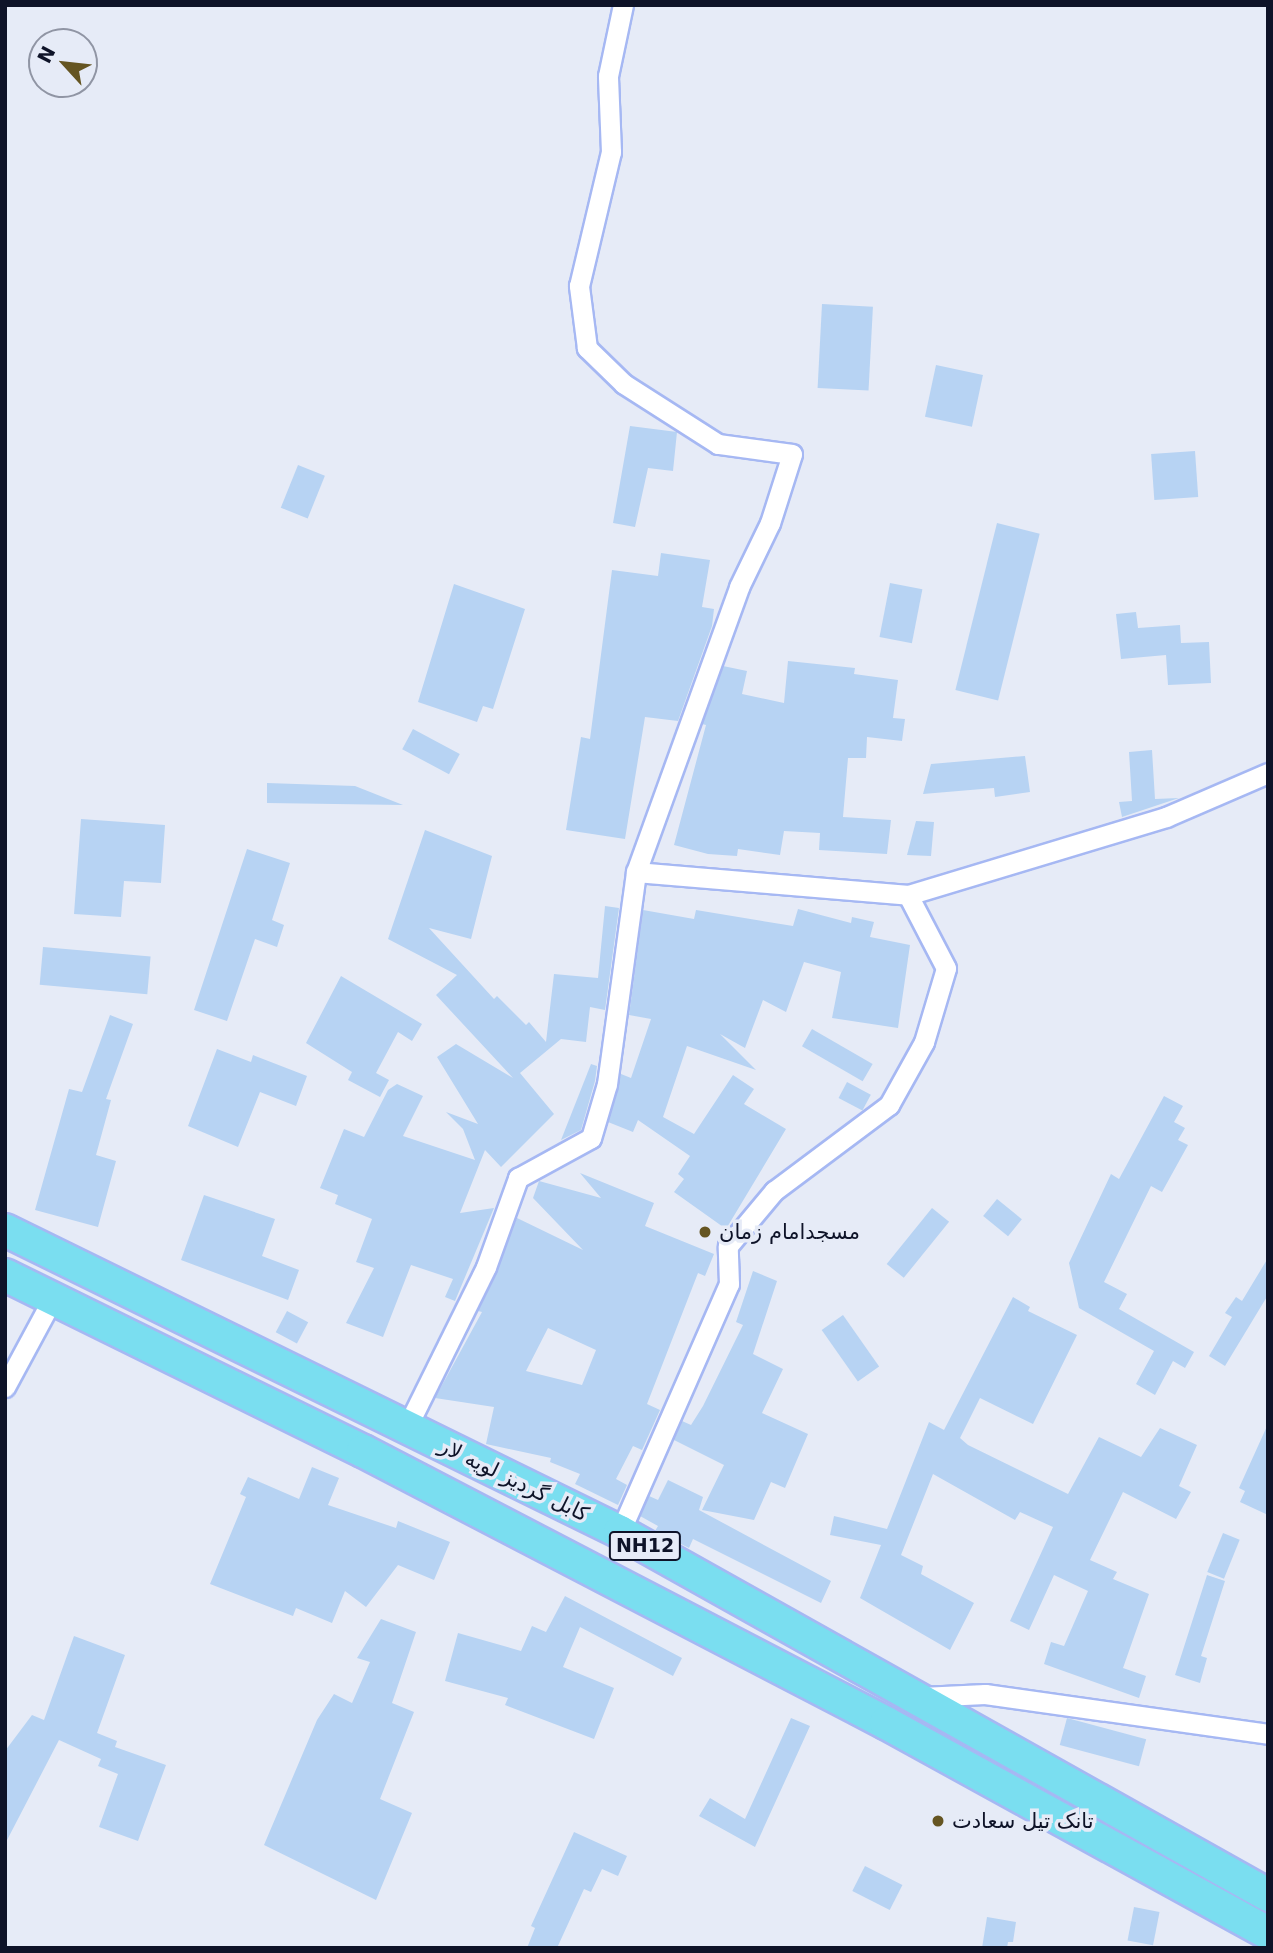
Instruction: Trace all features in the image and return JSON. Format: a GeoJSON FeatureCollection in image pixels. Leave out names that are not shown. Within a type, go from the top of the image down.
{"type":"FeatureCollection","features":[{"type":"Feature","properties":{"kind":"highway","name":"کابل گردیز لویه لار"},"geometry":{"type":"LineString","coordinates":[[5,1230],[620,1532],[910,1697],[1268,1895]]}},
{"type":"Feature","properties":{"kind":"highway","name":"کابل گردیز لویه لار"},"geometry":{"type":"LineString","coordinates":[[5,1275],[363,1451],[887,1723],[1268,1933]]}},
{"type":"Feature","properties":{"kind":"street"},"geometry":{"type":"LineString","coordinates":[[407,1427],[486,1267],[518,1178],[591,1138],[607,1084],[636,872],[739,587],[770,523],[792,454],[718,444],[624,384],[587,348],[579,286],[611,152],[608,76],[623,5]]}},
{"type":"Feature","properties":{"kind":"street"},"geometry":{"type":"LineString","coordinates":[[636,872],[908,895],[1166,817],[1268,773]]}},
{"type":"Feature","properties":{"kind":"street"},"geometry":{"type":"LineString","coordinates":[[620,1532],[729,1284],[728,1246],[774,1191],[889,1105],[924,1042],[946,968],[908,895]]}},
{"type":"Feature","properties":{"kind":"street"},"geometry":{"type":"LineString","coordinates":[[5,1387],[53,1298]]}},
{"type":"Feature","properties":{"kind":"street"},"geometry":{"type":"LineString","coordinates":[[910,1697],[985,1694],[1268,1734]]}},
{"type":"Feature","properties":{"kind":"building"},"geometry":{"type":"Polygon","coordinates":[[[822,304],[873,307],[869,391],[818,388],[822,304]]]}},
{"type":"Feature","properties":{"kind":"building"},"geometry":{"type":"Polygon","coordinates":[[[936,365],[983,375],[972,427],[925,417],[936,365]]]}},
{"type":"Feature","properties":{"kind":"building"},"geometry":{"type":"Polygon","coordinates":[[[630,426],[677,432],[673,471],[648,468],[635,527],[613,523],[630,426]]]}},
{"type":"Feature","properties":{"kind":"building"},"geometry":{"type":"Polygon","coordinates":[[[1195,451],[1198,497],[1154,500],[1151,454],[1195,451]]]}},
{"type":"Feature","properties":{"kind":"building"},"geometry":{"type":"Polygon","coordinates":[[[298,465],[325,476],[308,519],[281,508],[298,465]]]}},
{"type":"Feature","properties":{"kind":"building"},"geometry":{"type":"Polygon","coordinates":[[[997,523],[1040,534],[998,701],[955,690],[997,523]]]}},
{"type":"Feature","properties":{"kind":"building"},"geometry":{"type":"Polygon","coordinates":[[[661,553],[710,560],[702,607],[714,609],[712,626],[678,721],[645,717],[625,839],[566,830],[581,737],[590,739],[612,570],[658,576],[661,553]]]}},
{"type":"Feature","properties":{"kind":"building"},"geometry":{"type":"Polygon","coordinates":[[[890,583],[922,589],[912,643],[880,637],[890,583]]]}},
{"type":"Feature","properties":{"kind":"building"},"geometry":{"type":"Polygon","coordinates":[[[454,584],[525,609],[493,709],[483,706],[477,722],[418,702],[454,584]]]}},
{"type":"Feature","properties":{"kind":"building"},"geometry":{"type":"Polygon","coordinates":[[[1136,612],[1138,628],[1180,625],[1181,643],[1209,642],[1211,683],[1168,685],[1166,655],[1121,659],[1116,614],[1136,612]]]}},
{"type":"Feature","properties":{"kind":"building"},"geometry":{"type":"Polygon","coordinates":[[[788,661],[855,668],[854,674],[898,680],[893,718],[905,719],[902,741],[867,737],[866,758],[848,758],[843,817],[891,820],[887,854],[819,850],[820,833],[784,831],[780,855],[738,849],[737,856],[708,854],[674,845],[706,725],[702,724],[723,666],[747,671],[742,694],[784,703],[788,661]]]}},
{"type":"Feature","properties":{"kind":"building"},"geometry":{"type":"Polygon","coordinates":[[[413,729],[460,754],[449,774],[402,749],[413,729]]]}},
{"type":"Feature","properties":{"kind":"building"},"geometry":{"type":"Polygon","coordinates":[[[1152,750],[1155,799],[1179,798],[1122,817],[1119,802],[1132,801],[1129,752],[1152,750]]]}},
{"type":"Feature","properties":{"kind":"building"},"geometry":{"type":"Polygon","coordinates":[[[1025,756],[1030,792],[995,797],[994,788],[923,794],[931,764],[1025,756]]]}},
{"type":"Feature","properties":{"kind":"building"},"geometry":{"type":"Polygon","coordinates":[[[267,783],[355,786],[403,805],[267,803],[267,783]]]}},
{"type":"Feature","properties":{"kind":"building"},"geometry":{"type":"Polygon","coordinates":[[[81,819],[165,825],[161,883],[124,881],[121,917],[74,914],[81,819]]]}},
{"type":"Feature","properties":{"kind":"building"},"geometry":{"type":"Polygon","coordinates":[[[916,821],[934,822],[931,856],[907,855],[916,821]]]}},
{"type":"Feature","properties":{"kind":"building"},"geometry":{"type":"Polygon","coordinates":[[[425,830],[492,856],[471,939],[429,928],[494,999],[497,996],[526,1025],[529,1022],[546,1042],[554,974],[598,978],[605,906],[619,908],[605,1010],[590,1007],[586,1042],[561,1039],[520,1073],[554,1114],[501,1167],[485,1150],[460,1213],[494,1208],[455,1301],[445,1297],[453,1279],[411,1265],[383,1337],[346,1323],[374,1268],[356,1262],[372,1219],[335,1204],[338,1195],[320,1188],[344,1129],[364,1137],[388,1090],[397,1084],[423,1096],[403,1136],[475,1160],[463,1129],[446,1112],[478,1124],[437,1057],[456,1044],[513,1078],[436,995],[457,975],[388,939],[425,830]]]}},
{"type":"Feature","properties":{"kind":"building"},"geometry":{"type":"Polygon","coordinates":[[[247,849],[290,863],[272,920],[284,925],[277,947],[255,939],[227,1021],[194,1010],[247,849]]]}},
{"type":"Feature","properties":{"kind":"building"},"geometry":{"type":"Polygon","coordinates":[[[798,909],[851,923],[852,917],[874,922],[870,937],[910,945],[898,1028],[832,1018],[841,972],[804,962],[786,1012],[763,1000],[745,1048],[720,1034],[756,1070],[687,1046],[663,1117],[694,1134],[733,1075],[754,1089],[744,1104],[786,1129],[726,1229],[674,1192],[684,1179],[678,1174],[690,1156],[638,1120],[633,1132],[608,1122],[621,1074],[631,1078],[651,1019],[629,1015],[643,910],[694,919],[696,910],[793,926],[798,909]]]}},
{"type":"Feature","properties":{"kind":"building"},"geometry":{"type":"Polygon","coordinates":[[[43,947],[151,956],[147,994],[40,985],[43,947]]]}},
{"type":"Feature","properties":{"kind":"building"},"geometry":{"type":"Polygon","coordinates":[[[341,976],[422,1024],[412,1041],[398,1032],[376,1073],[389,1080],[380,1097],[348,1080],[352,1072],[306,1043],[341,976]]]}},
{"type":"Feature","properties":{"kind":"building"},"geometry":{"type":"Polygon","coordinates":[[[110,1015],[133,1024],[106,1099],[111,1100],[96,1155],[116,1161],[98,1227],[35,1210],[69,1089],[82,1092],[110,1015]]]}},
{"type":"Feature","properties":{"kind":"building"},"geometry":{"type":"Polygon","coordinates":[[[812,1029],[873,1064],[863,1081],[802,1046],[812,1029]]]}},
{"type":"Feature","properties":{"kind":"building"},"geometry":{"type":"Polygon","coordinates":[[[217,1049],[251,1062],[253,1055],[307,1076],[296,1106],[260,1092],[238,1147],[188,1126],[217,1049]]]}},
{"type":"Feature","properties":{"kind":"building"},"geometry":{"type":"Polygon","coordinates":[[[591,1064],[597,1066],[595,1081],[581,1130],[561,1140],[591,1064]]]}},
{"type":"Feature","properties":{"kind":"building"},"geometry":{"type":"Polygon","coordinates":[[[847,1082],[871,1095],[862,1111],[839,1098],[847,1082]]]}},
{"type":"Feature","properties":{"kind":"building"},"geometry":{"type":"Polygon","coordinates":[[[1164,1096],[1183,1106],[1174,1122],[1185,1128],[1178,1140],[1188,1145],[1162,1192],[1151,1186],[1104,1282],[1127,1294],[1119,1309],[1194,1352],[1185,1368],[1173,1361],[1155,1395],[1136,1384],[1154,1351],[1079,1308],[1069,1263],[1111,1174],[1119,1179],[1164,1096]]]}},
{"type":"Feature","properties":{"kind":"building"},"geometry":{"type":"Polygon","coordinates":[[[580,1173],[654,1203],[645,1226],[714,1254],[705,1276],[698,1273],[647,1404],[660,1410],[642,1450],[633,1446],[616,1479],[627,1485],[618,1505],[575,1484],[580,1474],[550,1462],[551,1458],[486,1444],[494,1407],[435,1398],[482,1312],[478,1311],[517,1218],[583,1250],[533,1198],[539,1181],[601,1198],[580,1173]],[[548,1328],[526,1371],[582,1385],[596,1350],[548,1328]]]}},
{"type":"Feature","properties":{"kind":"building"},"geometry":{"type":"Polygon","coordinates":[[[204,1195],[275,1219],[262,1256],[299,1270],[288,1300],[181,1260],[204,1195]]]}},
{"type":"Feature","properties":{"kind":"building"},"geometry":{"type":"Polygon","coordinates":[[[997,1199],[1022,1219],[1008,1236],[983,1216],[997,1199]]]}},
{"type":"Feature","properties":{"kind":"building"},"geometry":{"type":"Polygon","coordinates":[[[932,1208],[949,1222],[904,1278],[887,1264],[932,1208]]]}},
{"type":"Feature","properties":{"kind":"building"},"geometry":{"type":"Polygon","coordinates":[[[1268,1258],[1268,1295],[1225,1366],[1209,1356],[1232,1317],[1225,1313],[1236,1297],[1242,1301],[1268,1258]]]}},
{"type":"Feature","properties":{"kind":"building"},"geometry":{"type":"Polygon","coordinates":[[[753,1271],[777,1281],[753,1354],[783,1369],[762,1413],[808,1434],[785,1488],[771,1482],[754,1520],[702,1510],[724,1465],[674,1440],[682,1421],[691,1425],[703,1406],[743,1325],[736,1322],[753,1271]]]}},
{"type":"Feature","properties":{"kind":"building"},"geometry":{"type":"Polygon","coordinates":[[[1013,1297],[1030,1307],[1028,1311],[1077,1335],[1033,1424],[980,1398],[960,1438],[968,1445],[1068,1494],[1099,1437],[1141,1457],[1160,1428],[1197,1445],[1179,1486],[1191,1492],[1176,1519],[1123,1492],[1090,1560],[1117,1572],[1113,1579],[1149,1594],[1123,1668],[1146,1676],[1139,1698],[1044,1664],[1051,1642],[1064,1646],[1088,1591],[1054,1575],[1029,1630],[1010,1621],[1053,1527],[1020,1512],[1015,1520],[933,1474],[901,1555],[923,1566],[921,1574],[974,1603],[950,1650],[860,1598],[881,1545],[830,1535],[834,1516],[887,1529],[929,1422],[944,1430],[1013,1297]]]}},
{"type":"Feature","properties":{"kind":"building"},"geometry":{"type":"Polygon","coordinates":[[[287,1311],[308,1322],[297,1343],[276,1332],[287,1311]]]}},
{"type":"Feature","properties":{"kind":"building"},"geometry":{"type":"Polygon","coordinates":[[[843,1315],[879,1367],[858,1382],[822,1330],[843,1315]]]}},
{"type":"Feature","properties":{"kind":"building"},"geometry":{"type":"Polygon","coordinates":[[[1268,1424],[1268,1515],[1240,1502],[1245,1491],[1239,1488],[1268,1424]]]}},
{"type":"Feature","properties":{"kind":"building"},"geometry":{"type":"Polygon","coordinates":[[[312,1467],[339,1478],[328,1505],[396,1528],[398,1521],[450,1542],[434,1580],[398,1565],[366,1607],[345,1591],[332,1623],[296,1608],[293,1616],[210,1584],[246,1497],[240,1494],[248,1477],[299,1499],[312,1467]]]}},
{"type":"Feature","properties":{"kind":"building"},"geometry":{"type":"Polygon","coordinates":[[[668,1480],[703,1497],[699,1510],[831,1581],[821,1603],[693,1539],[689,1548],[655,1531],[658,1526],[640,1516],[649,1496],[658,1500],[668,1480]]]}},
{"type":"Feature","properties":{"kind":"building"},"geometry":{"type":"Polygon","coordinates":[[[1223,1533],[1240,1540],[1224,1579],[1207,1572],[1223,1533]]]}},
{"type":"Feature","properties":{"kind":"building"},"geometry":{"type":"Polygon","coordinates":[[[1207,1575],[1225,1581],[1201,1656],[1207,1658],[1200,1683],[1175,1675],[1207,1575]]]}},
{"type":"Feature","properties":{"kind":"building"},"geometry":{"type":"Polygon","coordinates":[[[565,1596],[682,1658],[673,1676],[580,1627],[563,1667],[614,1688],[594,1739],[505,1705],[508,1698],[445,1681],[458,1633],[521,1651],[532,1626],[546,1632],[565,1596]]]}},
{"type":"Feature","properties":{"kind":"building"},"geometry":{"type":"Polygon","coordinates":[[[381,1619],[416,1632],[392,1703],[414,1712],[380,1799],[412,1813],[376,1900],[264,1845],[317,1720],[334,1694],[352,1703],[370,1662],[357,1658],[381,1619]]]}},
{"type":"Feature","properties":{"kind":"building"},"geometry":{"type":"Polygon","coordinates":[[[74,1636],[125,1655],[97,1733],[117,1741],[115,1747],[166,1765],[138,1841],[99,1827],[118,1774],[98,1766],[101,1759],[59,1740],[5,1844],[5,1751],[32,1715],[44,1720],[74,1636]]]}},
{"type":"Feature","properties":{"kind":"building"},"geometry":{"type":"Polygon","coordinates":[[[791,1718],[810,1726],[755,1847],[699,1816],[710,1798],[745,1819],[791,1718]]]}},
{"type":"Feature","properties":{"kind":"building"},"geometry":{"type":"Polygon","coordinates":[[[1067,1718],[1146,1739],[1139,1766],[1060,1745],[1067,1718]]]}},
{"type":"Feature","properties":{"kind":"building"},"geometry":{"type":"Polygon","coordinates":[[[574,1832],[627,1856],[618,1876],[602,1869],[591,1892],[584,1889],[557,1948],[527,1948],[535,1928],[531,1926],[574,1832]]]}},
{"type":"Feature","properties":{"kind":"building"},"geometry":{"type":"Polygon","coordinates":[[[865,1866],[902,1885],[890,1910],[852,1891],[865,1866]]]}},
{"type":"Feature","properties":{"kind":"building"},"geometry":{"type":"Polygon","coordinates":[[[1134,1907],[1160,1912],[1153,1945],[1128,1940],[1134,1907]]]}},
{"type":"Feature","properties":{"kind":"building"},"geometry":{"type":"Polygon","coordinates":[[[987,1917],[1016,1922],[1013,1942],[1008,1942],[1007,1948],[982,1948],[987,1917]]]}},
{"type":"Feature","properties":{"kind":"place","name":"مسجدامام زمان"},"geometry":{"type":"Point","coordinates":[705,1232]}},
{"type":"Feature","properties":{"kind":"place","name":"تانک تیل سعادت"},"geometry":{"type":"Point","coordinates":[938,1821]}}]}
